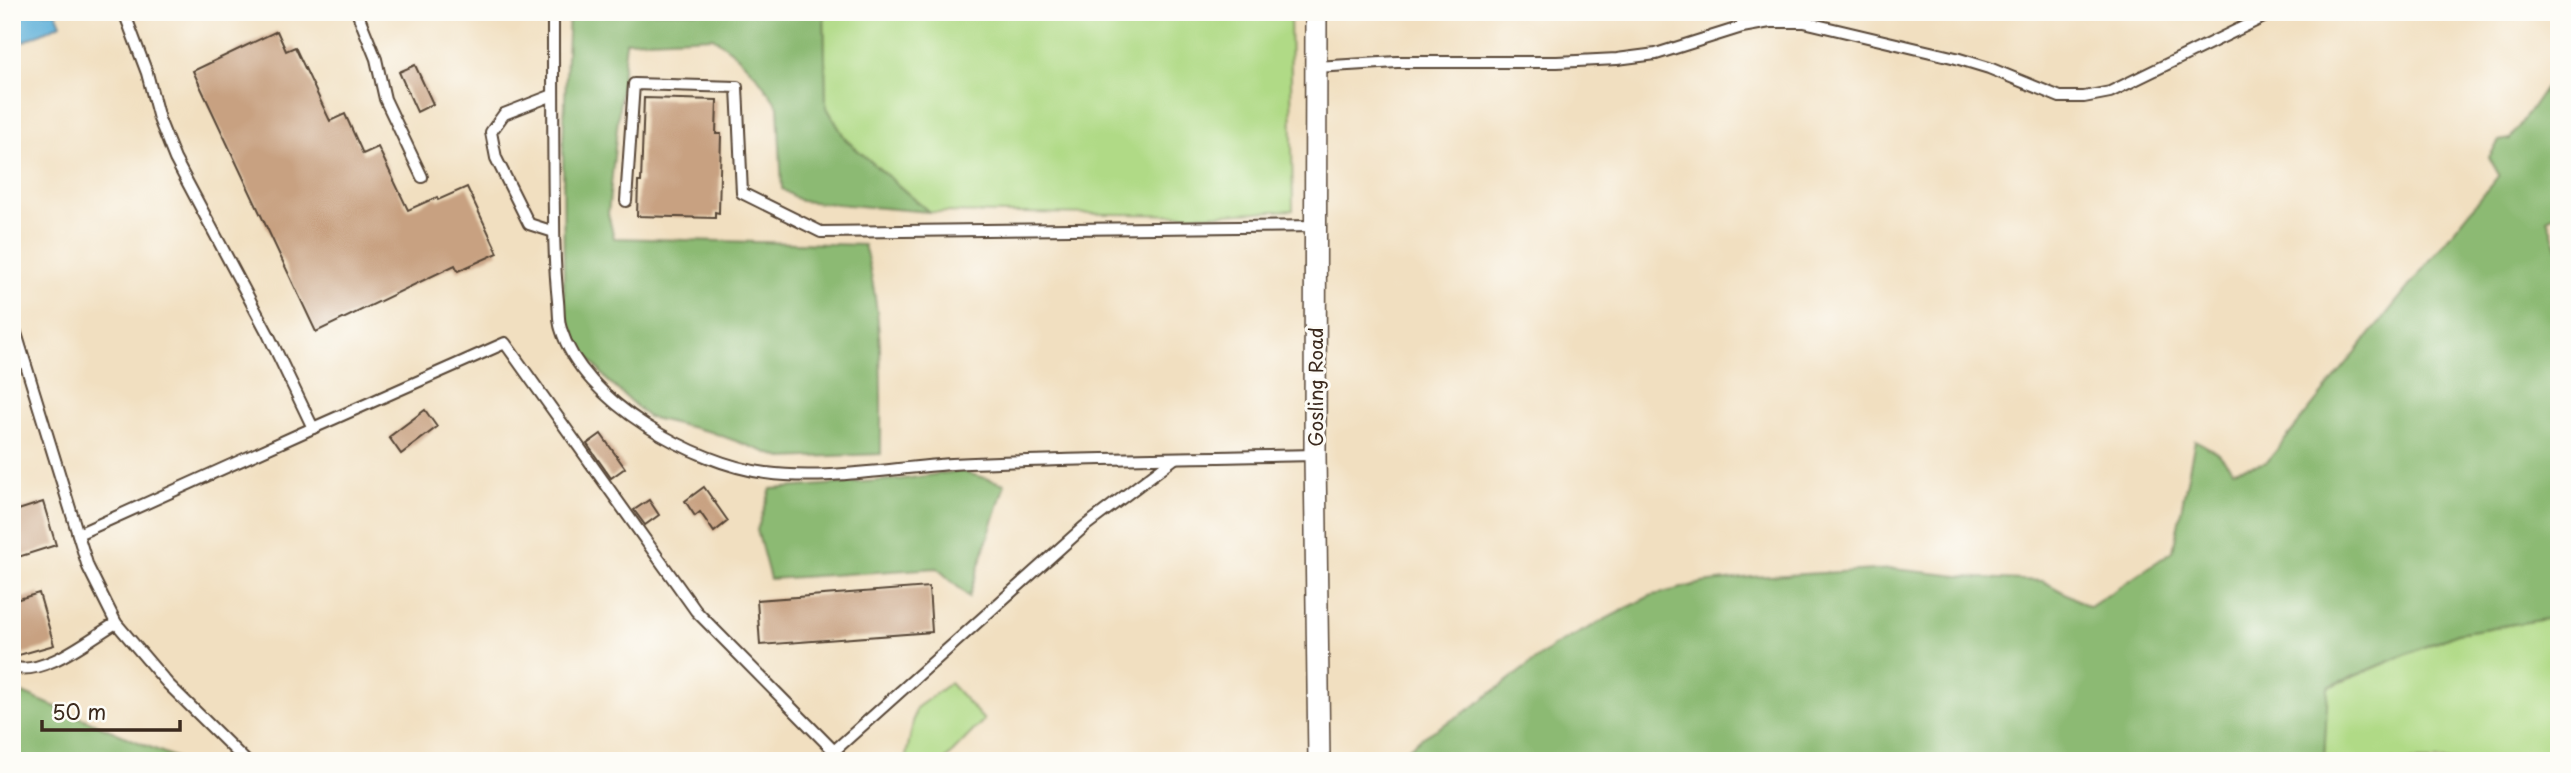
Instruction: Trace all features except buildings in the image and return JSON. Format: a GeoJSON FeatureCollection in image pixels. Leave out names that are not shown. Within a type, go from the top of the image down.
{"type":"FeatureCollection","features":[{"type":"Feature","properties":{"kind":"street","name":"Gosling Road"},"geometry":{"type":"LineString","coordinates":[[1316,12],[1315,455],[1319,761]]}},
{"type":"Feature","properties":{"kind":"lane"},"geometry":{"type":"LineString","coordinates":[[124,12],[175,159],[268,334],[313,428]]}},
{"type":"Feature","properties":{"kind":"lane"},"geometry":{"type":"LineString","coordinates":[[357,12],[376,59],[385,99],[422,177]]}},
{"type":"Feature","properties":{"kind":"lane"},"geometry":{"type":"LineString","coordinates":[[553,12],[554,232],[560,328],[578,362],[593,382],[624,410],[691,452],[725,465],[794,476],[953,464],[1315,455]]}},
{"type":"Feature","properties":{"kind":"lane"},"geometry":{"type":"LineString","coordinates":[[1742,27],[1743,12]]}},
{"type":"Feature","properties":{"kind":"lane"},"geometry":{"type":"LineString","coordinates":[[1316,67],[1397,62],[1557,62],[1617,59],[1656,54],[1742,27],[1770,22],[1804,22],[1956,58],[1989,68],[2060,97],[2084,97],[2110,92],[2274,12]]}},
{"type":"Feature","properties":{"kind":"lane"},"geometry":{"type":"LineString","coordinates":[[625,201],[634,84],[737,87],[742,193],[821,232],[1317,226]]}},
{"type":"Feature","properties":{"kind":"lane"},"geometry":{"type":"LineString","coordinates":[[553,95],[504,114],[491,132],[496,158],[529,224],[554,232]]}},
{"type":"Feature","properties":{"kind":"lane"},"geometry":{"type":"LineString","coordinates":[[12,320],[88,567],[116,623],[167,684],[246,761]]}},
{"type":"Feature","properties":{"kind":"lane"},"geometry":{"type":"LineString","coordinates":[[78,534],[505,343],[696,611],[834,751]]}},
{"type":"Feature","properties":{"kind":"lane"},"geometry":{"type":"LineString","coordinates":[[823,761],[1085,526],[1175,458]]}},
{"type":"Feature","properties":{"kind":"lane"},"geometry":{"type":"LineString","coordinates":[[12,667],[20,670],[37,668],[54,661],[116,623]]}},
{"type":"Feature","properties":{"kind":"green space"},"geometry":{"type":"Polygon","coordinates":[[[569,12],[824,12],[826,106],[846,140],[929,212],[801,201],[782,189],[778,106],[757,76],[713,37],[626,41],[608,214],[614,238],[864,245],[878,323],[881,454],[782,458],[711,432],[648,417],[608,381],[580,347],[564,310],[563,143],[569,12]]]}},
{"type":"Feature","properties":{"kind":"green space"},"geometry":{"type":"Polygon","coordinates":[[[824,12],[1290,12],[1293,210],[1207,215],[929,212],[846,140],[826,106],[824,12]]]}},
{"type":"Feature","properties":{"kind":"green space"},"geometry":{"type":"Polygon","coordinates":[[[2559,68],[2559,213],[2547,219],[2559,253],[2559,617],[2457,633],[2328,687],[2324,761],[1393,761],[1420,739],[1470,709],[1554,646],[1650,596],[1702,583],[1752,577],[1894,569],[1978,578],[2043,581],[2090,607],[2173,551],[2195,440],[2218,453],[2233,470],[2267,462],[2499,175],[2489,157],[2499,141],[2510,139],[2559,68]]]}},
{"type":"Feature","properties":{"kind":"green space"},"geometry":{"type":"Polygon","coordinates":[[[960,471],[1005,484],[969,597],[937,568],[770,579],[757,530],[771,489],[903,479],[960,471]]]}},
{"type":"Feature","properties":{"kind":"green space"},"geometry":{"type":"Polygon","coordinates":[[[2559,617],[2559,761],[2324,761],[2327,688],[2457,633],[2559,617]]]}},
{"type":"Feature","properties":{"kind":"green space"},"geometry":{"type":"Polygon","coordinates":[[[950,683],[984,720],[944,761],[905,761],[916,708],[950,683]]]}},
{"type":"Feature","properties":{"kind":"green space"},"geometry":{"type":"Polygon","coordinates":[[[12,689],[25,694],[183,761],[12,761],[12,689]]]}},
{"type":"Feature","properties":{"kind":"water"},"geometry":{"type":"Polygon","coordinates":[[[12,12],[56,12],[61,24],[12,47],[12,12]]]}},
{"type":"Feature","properties":{"kind":"waterway"},"geometry":{"type":"LineString","coordinates":[[12,755],[25,761]]}}]}
